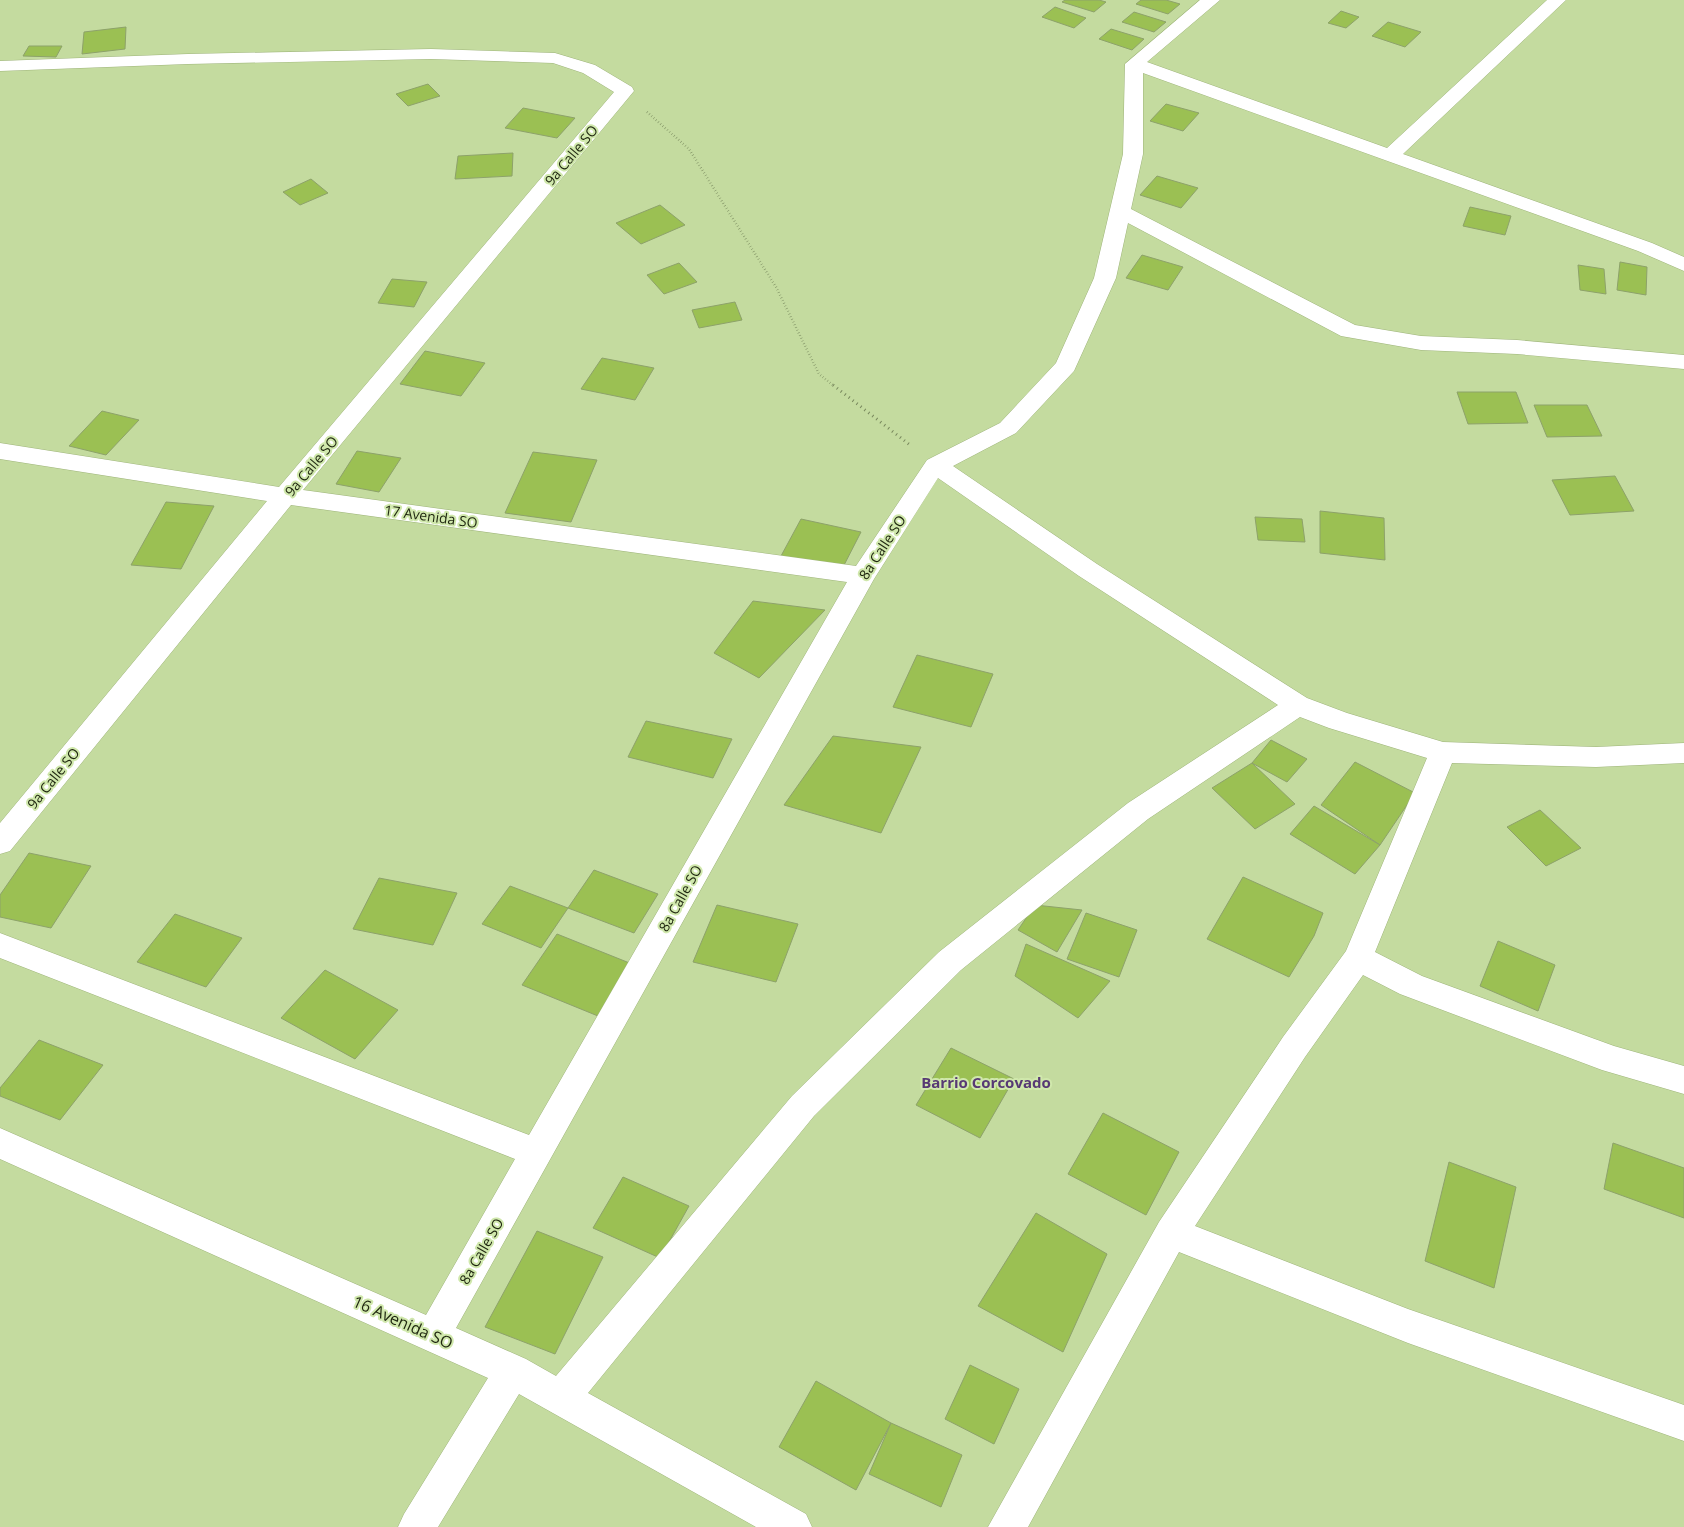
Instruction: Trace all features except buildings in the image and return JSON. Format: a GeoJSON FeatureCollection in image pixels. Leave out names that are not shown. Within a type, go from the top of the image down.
{"type":"FeatureCollection","features":[{"type":"Feature","properties":{"kind":"street"},"geometry":{"type":"LineString","coordinates":[[1211,0],[1134,64],[1133,154],[1105,278],[1066,366],[1008,428],[935,465],[1088,570],[1298,705],[1339,721],[1443,752],[1596,757],[1684,753]]}},
{"type":"Feature","properties":{"kind":"street"},"geometry":{"type":"LineString","coordinates":[[1390,156],[1556,0]]}},
{"type":"Feature","properties":{"kind":"street"},"geometry":{"type":"LineString","coordinates":[[0,66],[188,59],[422,54],[555,58],[589,69],[624,91]]}},
{"type":"Feature","properties":{"kind":"street"},"geometry":{"type":"LineString","coordinates":[[1134,64],[1682,260]]}},
{"type":"Feature","properties":{"kind":"street","name":"9a Calle SO"},"geometry":{"type":"LineString","coordinates":[[0,843],[285,496],[624,91]]}},
{"type":"Feature","properties":{"kind":"street"},"geometry":{"type":"LineString","coordinates":[[1120,211],[1349,331],[1421,343],[1517,347],[1684,362]]}},
{"type":"Feature","properties":{"kind":"street","name":"17 Avenida SO"},"geometry":{"type":"LineString","coordinates":[[0,451],[285,496],[863,576]]}},
{"type":"Feature","properties":{"kind":"street","name":"8a Calle SO"},"geometry":{"type":"LineString","coordinates":[[433,1336],[863,576],[935,465]]}},
{"type":"Feature","properties":{"kind":"street"},"geometry":{"type":"LineString","coordinates":[[561,1398],[804,1106],[950,961],[1138,812],[1298,705]]}},
{"type":"Feature","properties":{"kind":"street"},"geometry":{"type":"LineString","coordinates":[[1007,1527],[1171,1233],[1294,1047],[1358,958],[1443,752]]}},
{"type":"Feature","properties":{"kind":"street"},"geometry":{"type":"LineString","coordinates":[[0,945],[537,1153]]}},
{"type":"Feature","properties":{"kind":"street"},"geometry":{"type":"LineString","coordinates":[[1358,958],[1411,985],[1613,1060],[1684,1080]]}},
{"type":"Feature","properties":{"kind":"street","name":"16 Avenida SO"},"geometry":{"type":"LineString","coordinates":[[0,1143],[514,1371],[793,1527]]}},
{"type":"Feature","properties":{"kind":"street"},"geometry":{"type":"LineString","coordinates":[[1171,1233],[1408,1326],[1684,1423]]}},
{"type":"Feature","properties":{"kind":"street"},"geometry":{"type":"LineString","coordinates":[[417,1527],[514,1371]]}},
{"type":"Feature","properties":{"kind":"path"},"geometry":{"type":"LineString","coordinates":[[624,91],[689,148],[776,287],[819,374],[935,465]]}},
{"type":"Feature","properties":{"kind":"district","name":"Barrio Corcovado"},"geometry":{"type":"Point","coordinates":[986,1082]}}]}
